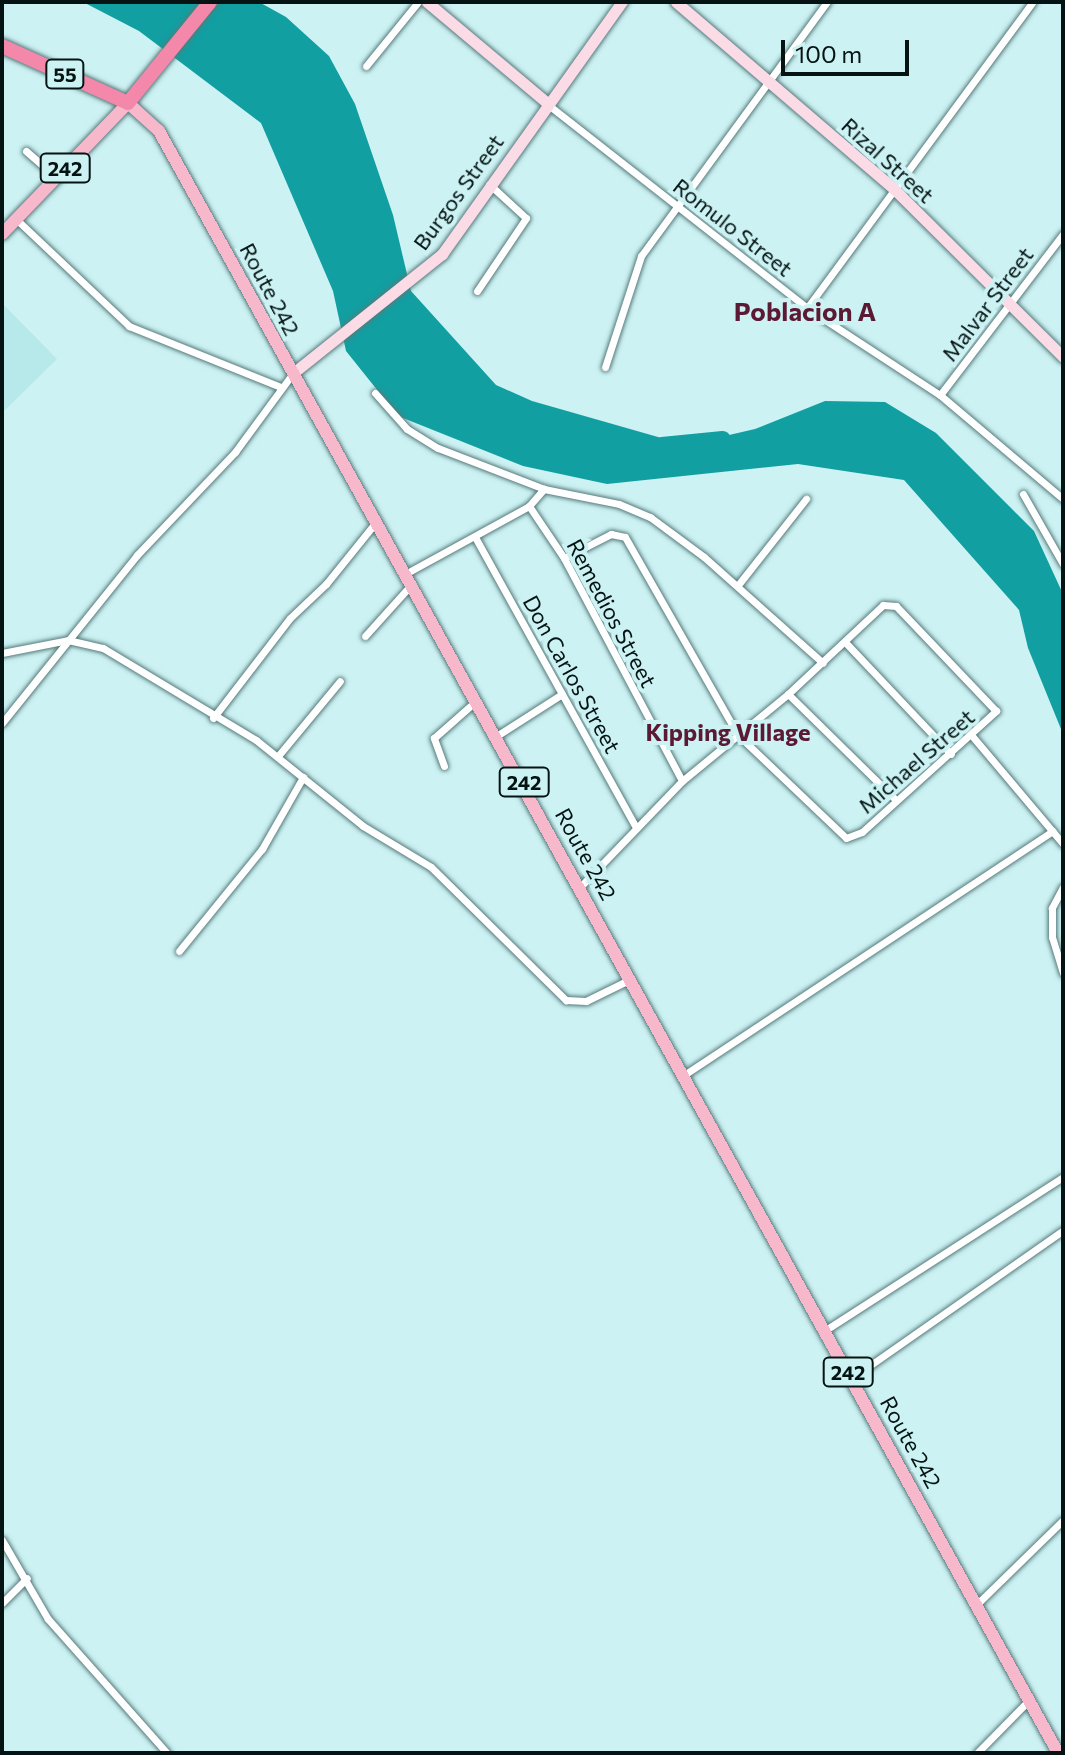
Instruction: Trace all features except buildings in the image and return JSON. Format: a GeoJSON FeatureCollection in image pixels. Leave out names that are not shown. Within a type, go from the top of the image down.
{"type":"FeatureCollection","features":[{"type":"Feature","properties":{"kind":"highway"},"geometry":{"type":"LineString","coordinates":[[128,103],[210,2]]}},
{"type":"Feature","properties":{"kind":"highway","name":"55"},"geometry":{"type":"LineString","coordinates":[[2,46],[128,103]]}},
{"type":"Feature","properties":{"kind":"main road","name":"242"},"geometry":{"type":"LineString","coordinates":[[2,234],[128,103]]}},
{"type":"Feature","properties":{"kind":"main road","name":"Route 242"},"geometry":{"type":"LineString","coordinates":[[128,103],[159,131],[498,735],[1058,1753]]}},
{"type":"Feature","properties":{"kind":"street"},"geometry":{"type":"LineString","coordinates":[[366,66],[418,2]]}},
{"type":"Feature","properties":{"kind":"street","name":"Romulo Street"},"geometry":{"type":"LineString","coordinates":[[427,2],[676,208],[807,308],[940,395],[1063,499]]}},
{"type":"Feature","properties":{"kind":"street","name":"Burgos Street"},"geometry":{"type":"LineString","coordinates":[[293,373],[423,273],[453,241],[546,102],[622,2]]}},
{"type":"Feature","properties":{"kind":"street","name":"Rizal Street"},"geometry":{"type":"LineString","coordinates":[[676,2],[894,189],[1063,357]]}},
{"type":"Feature","properties":{"kind":"street"},"geometry":{"type":"LineString","coordinates":[[605,367],[634,270],[827,2]]}},
{"type":"Feature","properties":{"kind":"street"},"geometry":{"type":"LineString","coordinates":[[807,308],[1033,2]]}},
{"type":"Feature","properties":{"kind":"street"},"geometry":{"type":"LineString","coordinates":[[26,151],[56,177]]}},
{"type":"Feature","properties":{"kind":"street"},"geometry":{"type":"LineString","coordinates":[[477,291],[526,218],[489,184]]}},
{"type":"Feature","properties":{"kind":"street"},"geometry":{"type":"LineString","coordinates":[[16,219],[129,326],[281,387]]}},
{"type":"Feature","properties":{"kind":"street","name":"Malvar Street"},"geometry":{"type":"LineString","coordinates":[[940,395],[1063,234]]}},
{"type":"Feature","properties":{"kind":"street"},"geometry":{"type":"LineString","coordinates":[[2,723],[137,555],[235,452],[293,373]]}},
{"type":"Feature","properties":{"kind":"street"},"geometry":{"type":"LineString","coordinates":[[375,393],[407,429],[438,448],[544,489],[619,504],[650,517],[738,585],[823,663]]}},
{"type":"Feature","properties":{"kind":"street"},"geometry":{"type":"LineString","coordinates":[[365,636],[408,579],[529,506],[544,489]]}},
{"type":"Feature","properties":{"kind":"street"},"geometry":{"type":"LineString","coordinates":[[1023,494],[1063,564]]}},
{"type":"Feature","properties":{"kind":"street"},"geometry":{"type":"LineString","coordinates":[[738,585],[806,499]]}},
{"type":"Feature","properties":{"kind":"street","name":"Remedios Street"},"geometry":{"type":"LineString","coordinates":[[529,506],[564,558],[682,781]]}},
{"type":"Feature","properties":{"kind":"street"},"geometry":{"type":"LineString","coordinates":[[213,718],[290,618],[326,584],[376,522]]}},
{"type":"Feature","properties":{"kind":"street"},"geometry":{"type":"LineString","coordinates":[[564,558],[611,534],[625,537],[738,735]]}},
{"type":"Feature","properties":{"kind":"street","name":"Don Carlos Street"},"geometry":{"type":"LineString","coordinates":[[475,537],[636,828]]}},
{"type":"Feature","properties":{"kind":"street","name":"Michael Street"},"geometry":{"type":"LineString","coordinates":[[738,735],[839,834],[853,837],[993,718],[995,706],[891,604],[883,605],[845,642]]}},
{"type":"Feature","properties":{"kind":"street"},"geometry":{"type":"LineString","coordinates":[[2,653],[68,640],[103,648],[278,756],[363,826],[431,867],[566,1000],[586,1001],[631,979]]}},
{"type":"Feature","properties":{"kind":"street"},"geometry":{"type":"LineString","coordinates":[[581,886],[682,781],[788,694],[845,642],[951,754]]}},
{"type":"Feature","properties":{"kind":"street"},"geometry":{"type":"LineString","coordinates":[[278,756],[340,681]]}},
{"type":"Feature","properties":{"kind":"street"},"geometry":{"type":"LineString","coordinates":[[498,735],[562,694]]}},
{"type":"Feature","properties":{"kind":"street"},"geometry":{"type":"LineString","coordinates":[[788,694],[896,800]]}},
{"type":"Feature","properties":{"kind":"street"},"geometry":{"type":"LineString","coordinates":[[444,766],[434,738],[478,700]]}},
{"type":"Feature","properties":{"kind":"street"},"geometry":{"type":"LineString","coordinates":[[973,737],[1063,844]]}},
{"type":"Feature","properties":{"kind":"street"},"geometry":{"type":"LineString","coordinates":[[179,951],[262,849],[303,777]]}},
{"type":"Feature","properties":{"kind":"street"},"geometry":{"type":"LineString","coordinates":[[684,1075],[1052,831]]}},
{"type":"Feature","properties":{"kind":"street"},"geometry":{"type":"LineString","coordinates":[[1063,887],[1052,908],[1055,949],[1063,973]]}},
{"type":"Feature","properties":{"kind":"street"},"geometry":{"type":"LineString","coordinates":[[1055,949],[1063,944]]}},
{"type":"Feature","properties":{"kind":"street"},"geometry":{"type":"LineString","coordinates":[[824,1331],[1063,1177]]}},
{"type":"Feature","properties":{"kind":"street"},"geometry":{"type":"LineString","coordinates":[[852,1378],[1063,1230]]}},
{"type":"Feature","properties":{"kind":"street"},"geometry":{"type":"LineString","coordinates":[[977,1604],[1063,1520]]}},
{"type":"Feature","properties":{"kind":"street"},"geometry":{"type":"LineString","coordinates":[[2,1540],[27,1578],[48,1619],[167,1753]]}},
{"type":"Feature","properties":{"kind":"street"},"geometry":{"type":"LineString","coordinates":[[2,1603],[27,1578]]}},
{"type":"Feature","properties":{"kind":"street"},"geometry":{"type":"LineString","coordinates":[[977,1753],[1029,1700]]}},
{"type":"Feature","properties":{"kind":"shaded area"},"geometry":{"type":"Polygon","coordinates":[[[4,305],[57,359],[2,413],[2,308],[4,305]]]}},
{"type":"Feature","properties":{"kind":"water"},"geometry":{"type":"Polygon","coordinates":[[[83,2],[259,2],[286,17],[329,56],[355,104],[393,215],[411,291],[496,385],[532,401],[686,445],[755,429],[825,401],[885,402],[936,433],[1034,531],[1063,594],[1063,734],[1028,648],[1019,610],[904,480],[798,464],[607,484],[523,466],[398,416],[346,351],[333,291],[261,123],[139,31],[83,2]]]}},
{"type":"Feature","properties":{"kind":"waterway"},"geometry":{"type":"LineString","coordinates":[[662,445],[723,439]]}},
{"type":"Feature","properties":{"kind":"district","name":"Poblacion A"},"geometry":{"type":"Point","coordinates":[805,311]}},
{"type":"Feature","properties":{"kind":"district","name":"Kipping Village"},"geometry":{"type":"Point","coordinates":[728,732]}}]}
